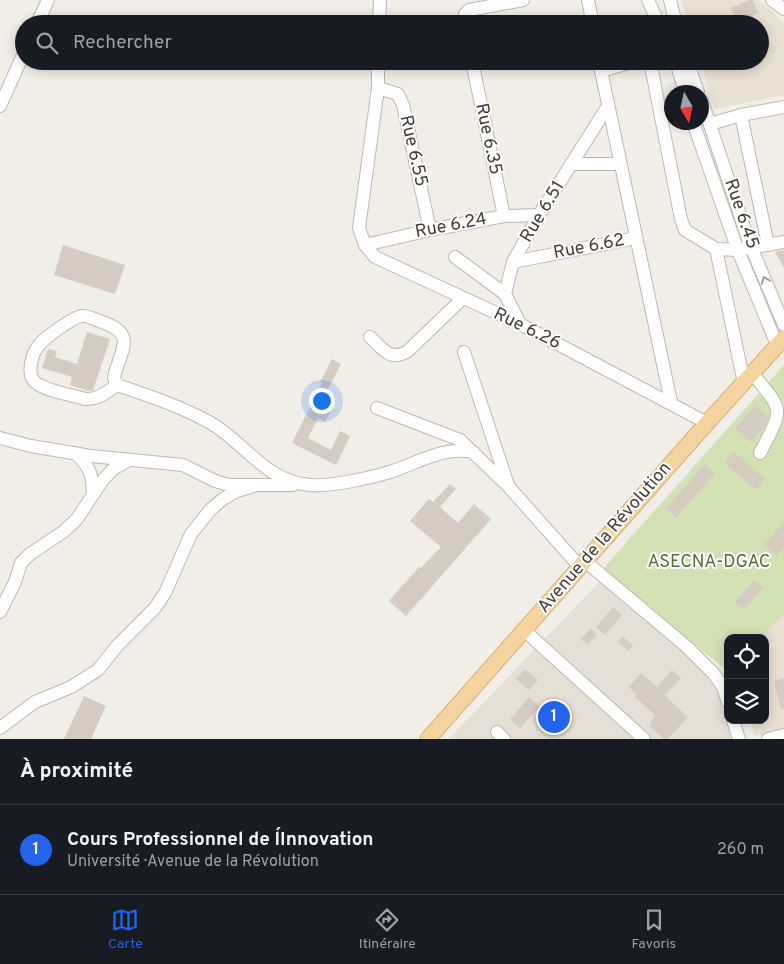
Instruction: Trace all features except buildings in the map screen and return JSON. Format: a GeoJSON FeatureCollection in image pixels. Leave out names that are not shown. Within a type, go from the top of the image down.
{"type":"FeatureCollection","features":[{"type":"Feature","properties":{"kind":"main road","name":"Avenue de la Révolution"},"geometry":{"type":"LineString","coordinates":[[428,739],[781,342]]}},
{"type":"Feature","properties":{"kind":"street"},"geometry":{"type":"LineString","coordinates":[[41,15],[48,0]]}},
{"type":"Feature","properties":{"kind":"street"},"geometry":{"type":"LineString","coordinates":[[379,15],[380,0]]}},
{"type":"Feature","properties":{"kind":"street"},"geometry":{"type":"LineString","coordinates":[[465,15],[469,10],[489,4],[523,0]]}},
{"type":"Feature","properties":{"kind":"street"},"geometry":{"type":"LineString","coordinates":[[588,0],[591,15]]}},
{"type":"Feature","properties":{"kind":"street"},"geometry":{"type":"LineString","coordinates":[[648,0],[655,15]]}},
{"type":"Feature","properties":{"kind":"street"},"geometry":{"type":"LineString","coordinates":[[670,0],[674,15]]}},
{"type":"Feature","properties":{"kind":"street"},"geometry":{"type":"LineString","coordinates":[[772,0],[784,9]]}},
{"type":"Feature","properties":{"kind":"street"},"geometry":{"type":"LineString","coordinates":[[0,106],[16,70]]}},
{"type":"Feature","properties":{"kind":"street"},"geometry":{"type":"LineString","coordinates":[[378,70],[378,88]]}},
{"type":"Feature","properties":{"kind":"street","name":"Rue 6.35"},"geometry":{"type":"LineString","coordinates":[[474,70],[504,216]]}},
{"type":"Feature","properties":{"kind":"street"},"geometry":{"type":"LineString","coordinates":[[601,70],[671,402]]}},
{"type":"Feature","properties":{"kind":"street"},"geometry":{"type":"LineString","coordinates":[[652,70],[681,219],[685,230],[716,249],[738,250],[784,242]]}},
{"type":"Feature","properties":{"kind":"street"},"geometry":{"type":"LineString","coordinates":[[679,70],[683,85]]}},
{"type":"Feature","properties":{"kind":"street"},"geometry":{"type":"LineString","coordinates":[[690,70],[696,85]]}},
{"type":"Feature","properties":{"kind":"street","name":"Rue 6.26"},"geometry":{"type":"LineString","coordinates":[[378,88],[359,228],[365,245],[375,257],[520,324],[671,402],[707,423]]}},
{"type":"Feature","properties":{"kind":"street","name":"Rue 6.55"},"geometry":{"type":"LineString","coordinates":[[378,88],[398,94],[430,230]]}},
{"type":"Feature","properties":{"kind":"street","name":"Rue 6.51"},"geometry":{"type":"LineString","coordinates":[[505,294],[514,262],[539,215],[608,106]]}},
{"type":"Feature","properties":{"kind":"street"},"geometry":{"type":"LineString","coordinates":[[698,138],[711,127],[741,115],[784,107]]}},
{"type":"Feature","properties":{"kind":"street"},"geometry":{"type":"LineString","coordinates":[[741,115],[768,245]]}},
{"type":"Feature","properties":{"kind":"street","name":"Rue 6.45"},"geometry":{"type":"LineString","coordinates":[[709,121],[752,247],[784,325]]}},
{"type":"Feature","properties":{"kind":"street","name":"Rue 6.45"},"geometry":{"type":"LineString","coordinates":[[696,130],[738,250],[781,342]]}},
{"type":"Feature","properties":{"kind":"street"},"geometry":{"type":"LineString","coordinates":[[571,164],[620,164]]}},
{"type":"Feature","properties":{"kind":"street"},"geometry":{"type":"LineString","coordinates":[[718,194],[731,188]]}},
{"type":"Feature","properties":{"kind":"street","name":"Rue 6.24"},"geometry":{"type":"LineString","coordinates":[[365,245],[504,216],[539,215]]}},
{"type":"Feature","properties":{"kind":"street","name":"Rue 6.62"},"geometry":{"type":"LineString","coordinates":[[514,262],[636,238]]}},
{"type":"Feature","properties":{"kind":"street"},"geometry":{"type":"LineString","coordinates":[[716,249],[748,378],[779,399],[784,409],[782,420],[760,454]]}},
{"type":"Feature","properties":{"kind":"street"},"geometry":{"type":"LineString","coordinates":[[455,257],[505,294],[520,324]]}},
{"type":"Feature","properties":{"kind":"street"},"geometry":{"type":"LineString","coordinates":[[370,337],[391,356],[400,356],[408,352],[463,298]]}},
{"type":"Feature","properties":{"kind":"street"},"geometry":{"type":"LineString","coordinates":[[118,385],[92,400],[85,399],[41,386],[30,376],[30,365],[38,345],[74,318],[86,316],[116,326],[120,330],[124,342],[114,373],[114,378],[118,385],[180,407],[211,423],[242,447],[266,470],[280,478],[295,483],[313,485]]}},
{"type":"Feature","properties":{"kind":"street"},"geometry":{"type":"LineString","coordinates":[[464,352],[509,487]]}},
{"type":"Feature","properties":{"kind":"street"},"geometry":{"type":"LineString","coordinates":[[377,408],[460,440],[509,487],[583,564],[687,647],[714,674],[724,690]]}},
{"type":"Feature","properties":{"kind":"street"},"geometry":{"type":"LineString","coordinates":[[0,438],[31,446],[75,453],[129,460],[184,464],[215,481],[229,485],[254,486],[313,485],[353,480],[391,471],[443,452],[463,450],[473,452]]}},
{"type":"Feature","properties":{"kind":"street"},"geometry":{"type":"LineString","coordinates":[[75,453],[89,469],[92,477],[93,494]]}},
{"type":"Feature","properties":{"kind":"street"},"geometry":{"type":"LineString","coordinates":[[0,612],[22,563],[30,554],[63,532],[77,519],[93,494],[113,469],[129,460]]}},
{"type":"Feature","properties":{"kind":"street"},"geometry":{"type":"LineString","coordinates":[[0,728],[35,702],[71,687],[98,670],[117,646],[155,608],[165,593],[191,534],[211,509],[237,491],[254,486]]}},
{"type":"Feature","properties":{"kind":"street"},"geometry":{"type":"LineString","coordinates":[[524,630],[644,739]]}},
{"type":"Feature","properties":{"kind":"street"},"geometry":{"type":"LineString","coordinates":[[734,724],[739,739]]}},
{"type":"Feature","properties":{"kind":"shaded area"},"geometry":{"type":"Polygon","coordinates":[[[681,0],[758,0],[784,23],[784,95],[715,109],[703,70],[769,70],[769,15],[685,15],[681,0]]]}},
{"type":"Feature","properties":{"kind":"shaded area"},"geometry":{"type":"Polygon","coordinates":[[[602,579],[724,681],[724,724],[730,724],[737,739],[449,739],[602,579]]]}},
{"type":"Feature","properties":{"kind":"shaded area"},"geometry":{"type":"Polygon","coordinates":[[[784,614],[784,729],[755,736],[750,724],[769,724],[769,634],[765,634],[784,614]]]}},
{"type":"Feature","properties":{"kind":"green space","name":"ASECNA-DGAC"},"geometry":{"type":"Polygon","coordinates":[[[784,365],[784,614],[765,634],[724,634],[724,668],[601,571],[784,365]]]}},
{"type":"Feature","properties":{"kind":"place","name":"Cours Professionnel de l´Innovation"},"geometry":{"type":"Point","coordinates":[554,717]}}]}
